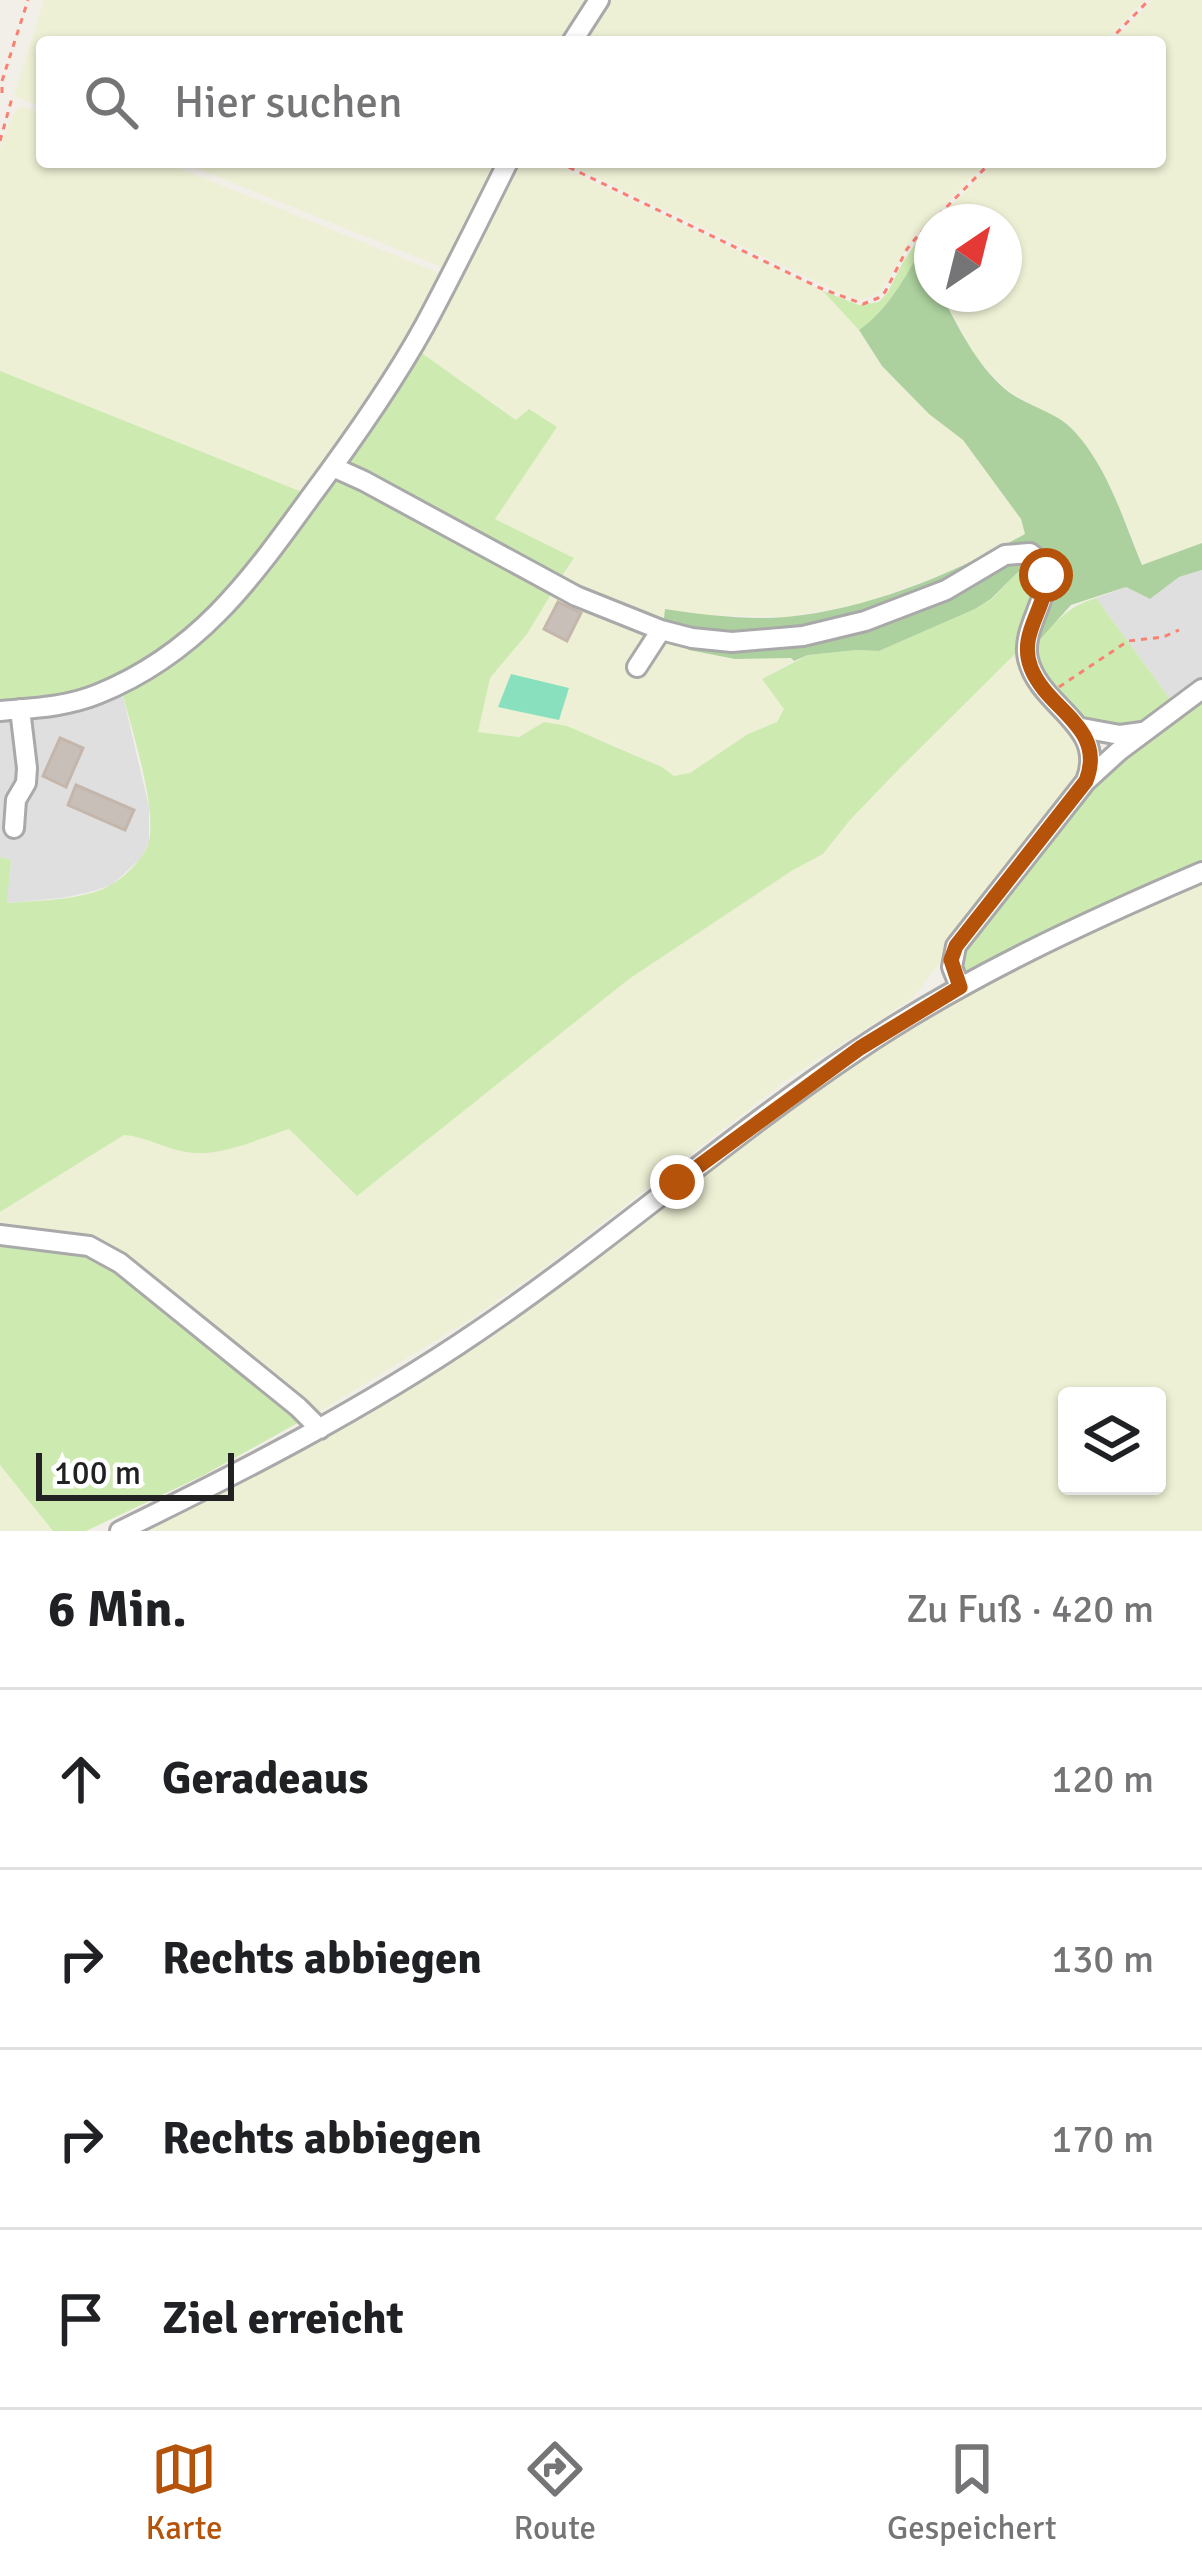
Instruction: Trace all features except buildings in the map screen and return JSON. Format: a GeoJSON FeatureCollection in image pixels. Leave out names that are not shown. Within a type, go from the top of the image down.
{"type":"FeatureCollection","features":[{"type":"Feature","properties":{"kind":"street"},"geometry":{"type":"LineString","coordinates":[[576,36],[599,0]]}},
{"type":"Feature","properties":{"kind":"street"},"geometry":{"type":"LineString","coordinates":[[14,828],[16,800],[26,783],[10,710],[63,705],[100,693],[148,668],[188,641],[247,584],[333,467],[424,328],[505,168]]}},
{"type":"Feature","properties":{"kind":"street"},"geometry":{"type":"LineString","coordinates":[[333,467],[576,596],[692,638],[761,641],[835,630],[917,603],[1005,555],[1023,552],[1036,557],[1044,567],[1046,590],[1031,624],[1027,649],[1032,671],[1050,698],[1082,728],[1091,752],[1086,781]]}},
{"type":"Feature","properties":{"kind":"street"},"geometry":{"type":"LineString","coordinates":[[637,667],[661,629]]}},
{"type":"Feature","properties":{"kind":"street"},"geometry":{"type":"LineString","coordinates":[[960,987],[951,960],[956,946],[1086,781],[1202,689]]}},
{"type":"Feature","properties":{"kind":"street"},"geometry":{"type":"LineString","coordinates":[[1082,728],[1120,735],[1145,731]]}},
{"type":"Feature","properties":{"kind":"street"},"geometry":{"type":"LineString","coordinates":[[121,1531],[320,1430],[490,1322],[800,1090],[960,987],[1075,928],[1202,872]]}},
{"type":"Feature","properties":{"kind":"street"},"geometry":{"type":"LineString","coordinates":[[0,1235],[89,1246],[120,1263],[320,1430]]}},
{"type":"Feature","properties":{"kind":"path"},"geometry":{"type":"LineString","coordinates":[[2,94],[28,0]]}},
{"type":"Feature","properties":{"kind":"path"},"geometry":{"type":"LineString","coordinates":[[1114,36],[1149,0]]}},
{"type":"Feature","properties":{"kind":"path"},"geometry":{"type":"LineString","coordinates":[[0,57],[6,70]]}},
{"type":"Feature","properties":{"kind":"path"},"geometry":{"type":"LineString","coordinates":[[0,141],[12,98]]}},
{"type":"Feature","properties":{"kind":"path"},"geometry":{"type":"LineString","coordinates":[[571,168],[820,288],[863,304],[885,292],[907,249],[985,168]]}},
{"type":"Feature","properties":{"kind":"path"},"geometry":{"type":"LineString","coordinates":[[1050,698],[1061,684],[1128,640],[1179,630]]}},
{"type":"Feature","properties":{"kind":"shaded area"},"geometry":{"type":"Polygon","coordinates":[[[1202,570],[1202,681],[1173,703],[1096,598],[1126,587],[1150,599],[1179,577],[1202,570]]]}},
{"type":"Feature","properties":{"kind":"shaded area"},"geometry":{"type":"Polygon","coordinates":[[[121,688],[149,807],[149,843],[141,858],[112,885],[62,898],[6,903],[11,860],[0,857],[0,714],[121,688]]]}},
{"type":"Feature","properties":{"kind":"green space"},"geometry":{"type":"Polygon","coordinates":[[[44,0],[594,0],[572,36],[36,36],[36,105],[14,96],[44,0]]]}},
{"type":"Feature","properties":{"kind":"green space"},"geometry":{"type":"Polygon","coordinates":[[[605,0],[1145,0],[1111,36],[583,36],[605,0]]]}},
{"type":"Feature","properties":{"kind":"green space"},"geometry":{"type":"Polygon","coordinates":[[[1153,0],[1202,0],[1202,543],[1143,565],[1109,483],[1071,427],[1008,391],[978,360],[951,312],[1022,312],[1022,204],[953,204],[988,168],[1166,168],[1166,36],[1118,36],[1153,0]]]}},
{"type":"Feature","properties":{"kind":"green space"},"geometry":{"type":"Polygon","coordinates":[[[16,110],[36,111],[36,168],[179,168],[439,275],[414,335],[307,494],[0,371],[0,149],[16,110]]]}},
{"type":"Feature","properties":{"kind":"green space"},"geometry":{"type":"Polygon","coordinates":[[[196,168],[502,168],[449,266],[439,266],[196,168]]]}},
{"type":"Feature","properties":{"kind":"green space"},"geometry":{"type":"Polygon","coordinates":[[[510,168],[564,168],[823,291],[859,330],[882,366],[929,414],[963,439],[1021,519],[1025,534],[947,573],[858,605],[785,617],[665,609],[794,661],[763,679],[784,709],[777,722],[748,734],[690,773],[674,777],[612,744],[545,722],[519,737],[477,732],[490,678],[527,634],[574,559],[494,519],[517,420],[416,349],[510,168]]]}},
{"type":"Feature","properties":{"kind":"green space"},"geometry":{"type":"Polygon","coordinates":[[[576,168],[981,168],[946,204],[914,204],[914,237],[879,294],[862,300],[576,168]]]}},
{"type":"Feature","properties":{"kind":"green space"},"geometry":{"type":"Polygon","coordinates":[[[914,246],[914,262],[899,287],[859,330],[823,291],[859,305],[879,302],[914,246]]]}},
{"type":"Feature","properties":{"kind":"green space"},"geometry":{"type":"Polygon","coordinates":[[[914,262],[914,312],[950,312],[990,374],[1010,393],[1067,425],[1086,446],[1114,495],[1142,565],[1202,543],[1202,570],[1179,577],[1150,599],[1126,587],[1071,605],[1035,645],[1037,588],[1028,573],[1018,572],[975,609],[879,651],[808,655],[794,661],[735,659],[689,650],[663,627],[665,609],[756,618],[817,613],[910,588],[1025,534],[1021,519],[963,440],[929,414],[882,366],[859,330],[899,287],[914,262]]]}},
{"type":"Feature","properties":{"kind":"green space"},"geometry":{"type":"Polygon","coordinates":[[[416,349],[516,420],[529,409],[557,427],[495,519],[574,558],[558,582],[355,473],[343,460],[416,349]]]}},
{"type":"Feature","properties":{"kind":"green space"},"geometry":{"type":"Polygon","coordinates":[[[0,371],[307,494],[254,570],[173,647],[114,681],[70,696],[0,707],[0,371]]]}},
{"type":"Feature","properties":{"kind":"green space"},"geometry":{"type":"Polygon","coordinates":[[[344,478],[555,588],[527,634],[490,678],[478,732],[519,737],[544,722],[567,726],[674,776],[690,773],[748,734],[777,722],[784,709],[762,679],[808,655],[879,651],[975,609],[1018,572],[1028,573],[1037,588],[1023,646],[850,820],[823,854],[629,979],[357,1196],[289,1129],[208,1153],[124,1135],[0,1212],[0,857],[11,860],[7,903],[85,895],[109,886],[132,868],[148,845],[150,812],[121,688],[162,666],[331,481],[344,478]]]}},
{"type":"Feature","properties":{"kind":"green space"},"geometry":{"type":"Polygon","coordinates":[[[1096,598],[1173,703],[1139,728],[1090,727],[1045,686],[1031,645],[1068,612],[1096,598]]]}},
{"type":"Feature","properties":{"kind":"green space"},"geometry":{"type":"Polygon","coordinates":[[[1023,646],[1082,737],[1083,776],[913,998],[785,1081],[474,1317],[312,1416],[0,1233],[0,1212],[124,1135],[164,1146],[222,1150],[289,1129],[357,1196],[629,979],[823,854],[900,768],[1023,646]]]}},
{"type":"Feature","properties":{"kind":"green space"},"geometry":{"type":"Polygon","coordinates":[[[511,674],[569,688],[559,720],[498,707],[511,674]]]}},
{"type":"Feature","properties":{"kind":"green space"},"geometry":{"type":"Polygon","coordinates":[[[1202,695],[1202,865],[972,973],[964,970],[959,958],[987,911],[1076,798],[1202,695]]]}},
{"type":"Feature","properties":{"kind":"green space"},"geometry":{"type":"Polygon","coordinates":[[[1202,881],[1202,1531],[144,1531],[329,1434],[408,1385],[566,1278],[835,1075],[966,991],[1072,937],[1202,881]]]}},
{"type":"Feature","properties":{"kind":"green space"},"geometry":{"type":"Polygon","coordinates":[[[0,1238],[105,1257],[303,1420],[204,1475],[86,1531],[53,1531],[0,1465],[0,1238]]]}},
{"type":"Feature","properties":{"kind":"green space"},"geometry":{"type":"Polygon","coordinates":[[[0,1465],[53,1531],[0,1531],[0,1465]]]}},
{"type":"Feature","properties":{"kind":"route"},"geometry":{"type":"LineString","coordinates":[[677,1182],[860,1048],[960,987],[951,960],[956,946],[1086,781],[1091,762],[1087,738],[1040,685],[1028,660],[1028,636],[1046,590],[1046,575]]}}]}
